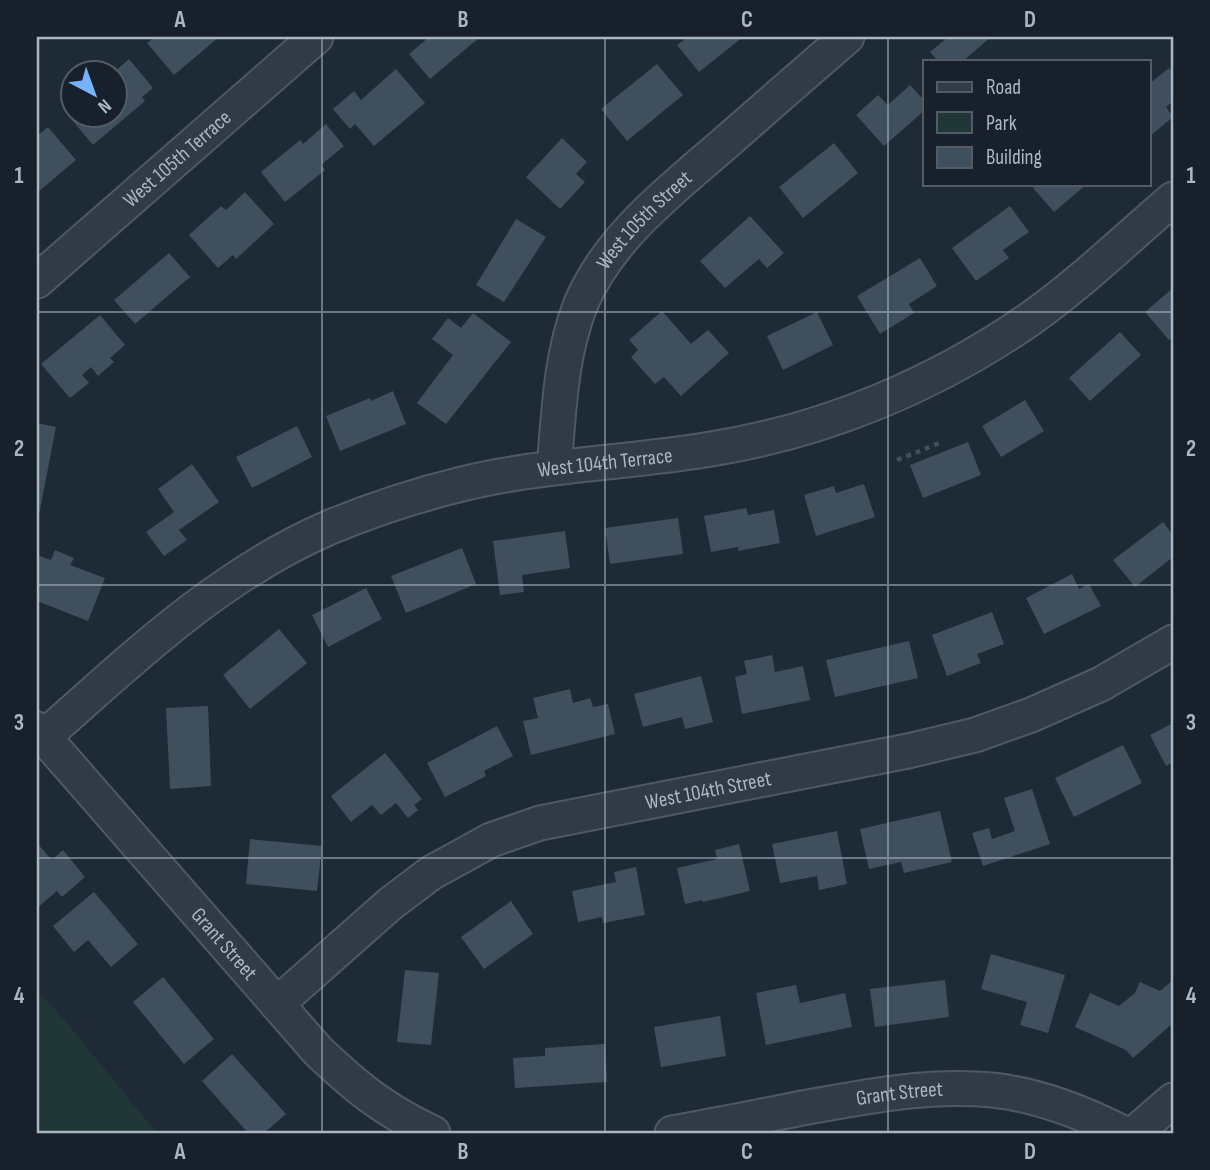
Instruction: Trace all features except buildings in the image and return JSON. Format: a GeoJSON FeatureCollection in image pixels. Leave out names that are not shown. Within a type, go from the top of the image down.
{"type":"FeatureCollection","features":[{"type":"Feature","properties":{"kind":"street","name":"West 105th Terrace"},"geometry":{"type":"LineString","coordinates":[[37,281],[316,37]]}},
{"type":"Feature","properties":{"kind":"street","name":"West 105th Street"},"geometry":{"type":"LineString","coordinates":[[554,468],[562,377],[573,326],[591,283],[604,262],[620,241],[668,193],[847,37]]}},
{"type":"Feature","properties":{"kind":"street","name":"West 104th Terrace"},"geometry":{"type":"LineString","coordinates":[[40,733],[207,597],[266,559],[328,528],[464,483],[554,468],[711,449],[769,437],[840,417],[913,387],[976,354],[1031,318],[1173,199]]}},
{"type":"Feature","properties":{"kind":"street","name":"West 104th Street"},"geometry":{"type":"LineString","coordinates":[[276,1004],[390,904],[431,873],[491,840],[540,823],[908,751],[975,735],[1031,715],[1101,684],[1173,642]]}},
{"type":"Feature","properties":{"kind":"street","name":"Grant Street"},"geometry":{"type":"LineString","coordinates":[[40,733],[318,1051],[355,1086],[399,1117],[433,1133]]}},
{"type":"Feature","properties":{"kind":"street","name":"Grant Street"},"geometry":{"type":"LineString","coordinates":[[672,1133],[921,1089],[993,1090],[1041,1100],[1083,1113],[1123,1133]]}},
{"type":"Feature","properties":{"kind":"street"},"geometry":{"type":"LineString","coordinates":[[1135,1133],[1173,1100]]}},
{"type":"Feature","properties":{"kind":"path"},"geometry":{"type":"LineString","coordinates":[[897,460],[942,442]]}},
{"type":"Feature","properties":{"kind":"green space"},"geometry":{"type":"Polygon","coordinates":[[[37,991],[58,1012],[157,1133],[37,1133],[37,991]]]}}]}
